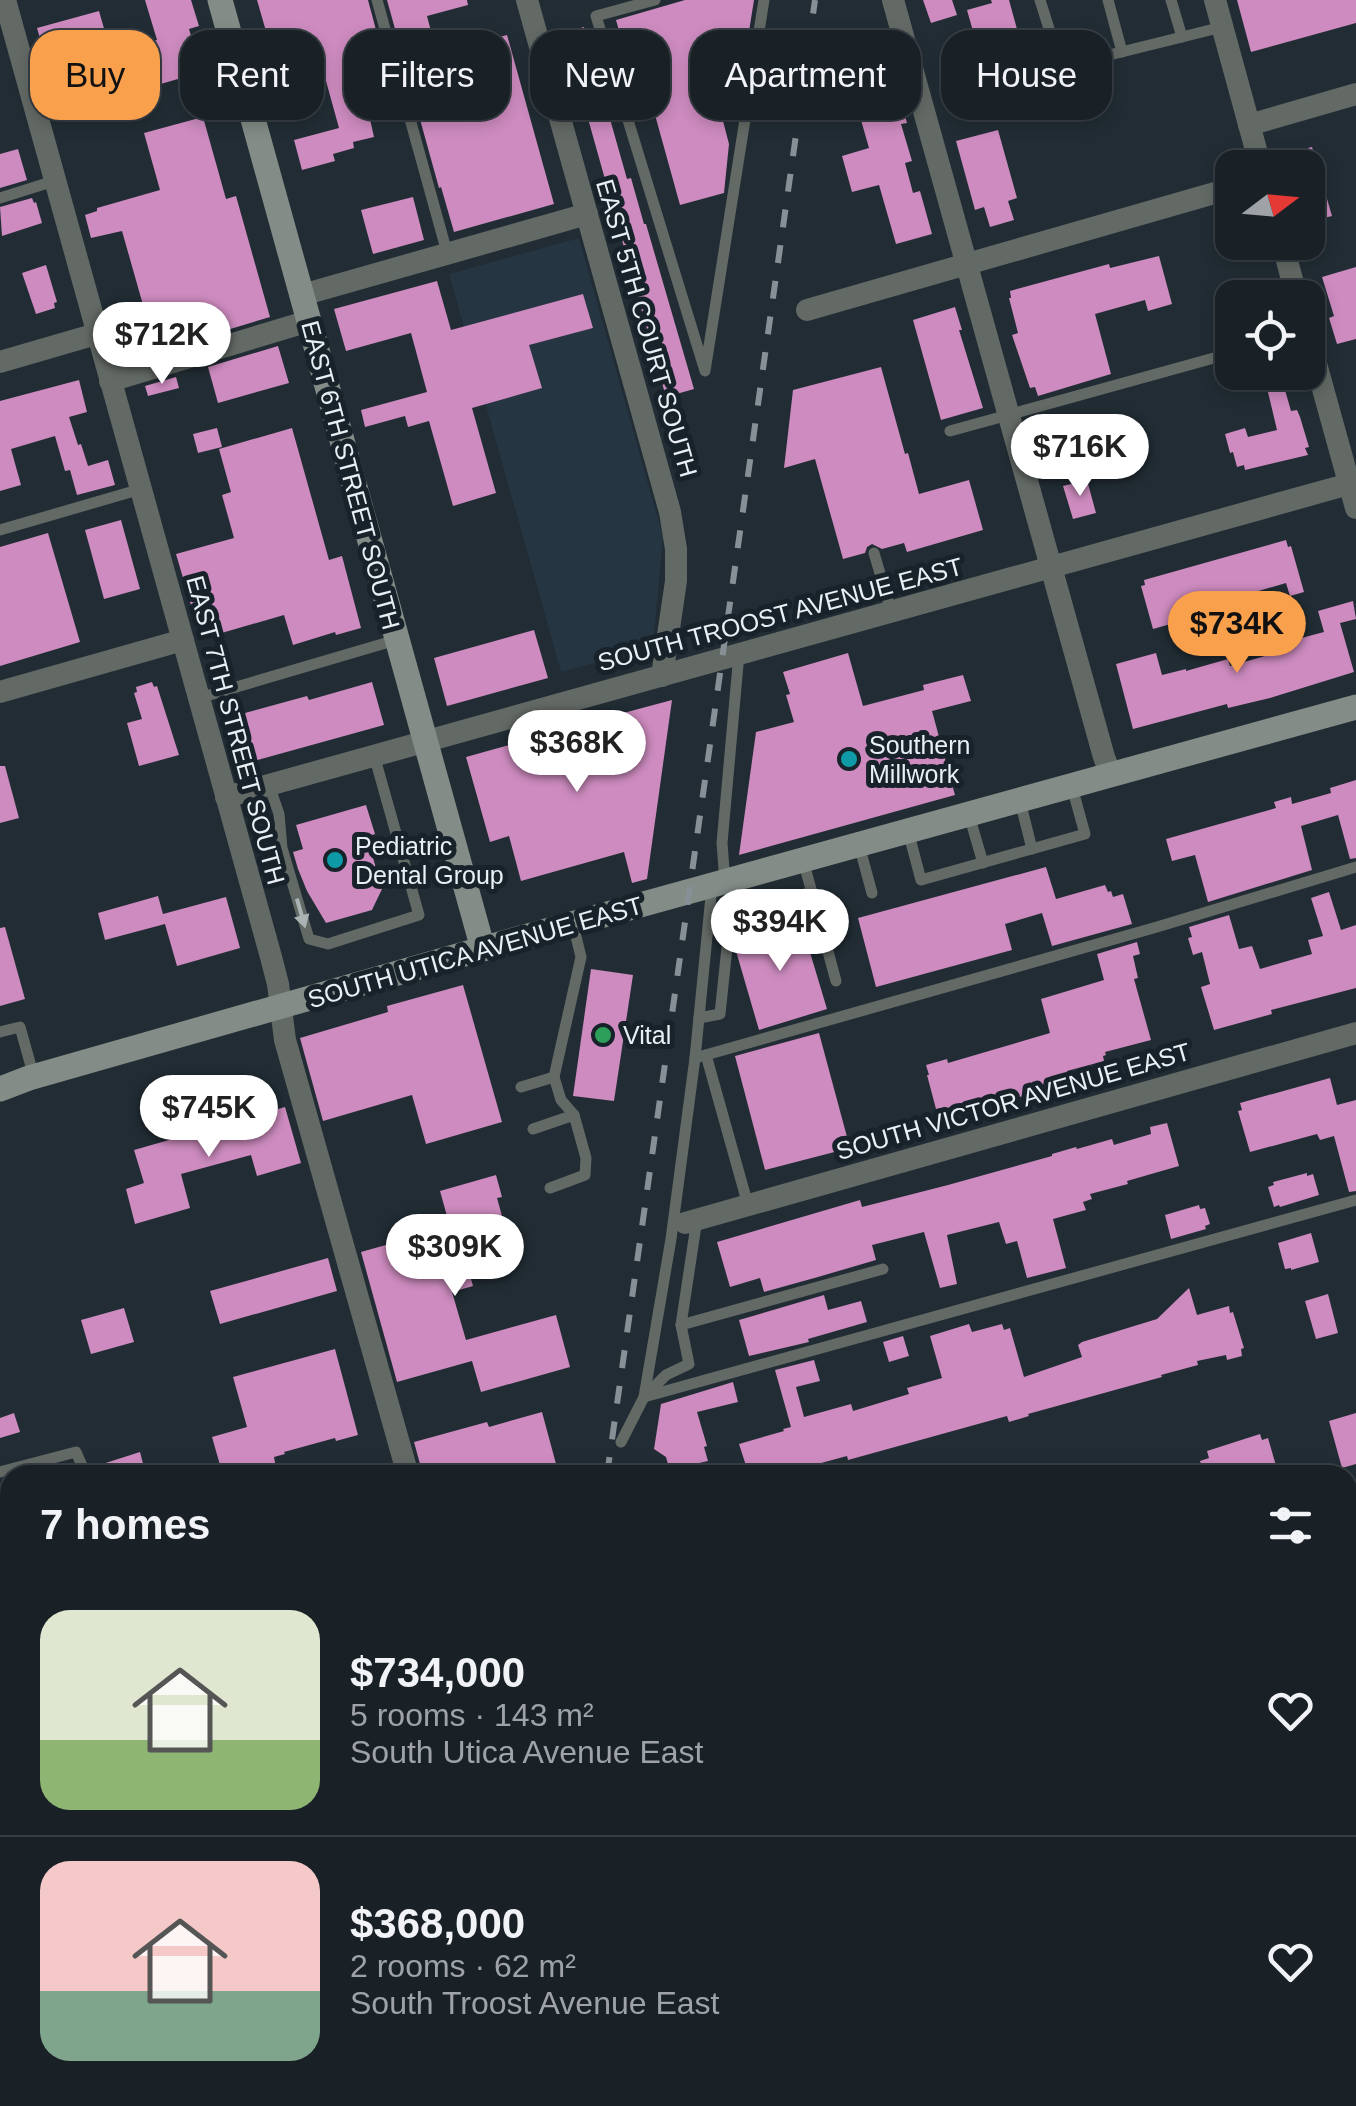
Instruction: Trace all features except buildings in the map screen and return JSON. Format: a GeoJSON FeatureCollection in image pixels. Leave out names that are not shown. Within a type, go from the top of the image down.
{"type":"FeatureCollection","features":[{"type":"Feature","properties":{"kind":"main road","name":"EAST 6TH STREET SOUTH"},"geometry":{"type":"LineString","coordinates":[[220,0],[483,949]]}},
{"type":"Feature","properties":{"kind":"main road","name":"SOUTH UTICA AVENUE EAST"},"geometry":{"type":"LineString","coordinates":[[0,1089],[483,949],[1356,707]]}},
{"type":"Feature","properties":{"kind":"street","name":"EAST 7TH STREET SOUTH"},"geometry":{"type":"LineString","coordinates":[[4,0],[6,30],[54,182],[141,488],[277,980],[285,1040],[405,1465]]}},
{"type":"Feature","properties":{"kind":"street","name":"EAST 5TH COURT SOUTH"},"geometry":{"type":"LineString","coordinates":[[527,0],[670,512],[676,581],[662,676]]}},
{"type":"Feature","properties":{"kind":"street"},"geometry":{"type":"LineString","coordinates":[[893,0],[1050,568],[1112,775]]}},
{"type":"Feature","properties":{"kind":"street"},"geometry":{"type":"LineString","coordinates":[[1215,0],[1256,150]]}},
{"type":"Feature","properties":{"kind":"street"},"geometry":{"type":"LineString","coordinates":[[1249,125],[1356,94]]}},
{"type":"Feature","properties":{"kind":"street"},"geometry":{"type":"LineString","coordinates":[[807,310],[1215,193]]}},
{"type":"Feature","properties":{"kind":"street"},"geometry":{"type":"LineString","coordinates":[[302,295],[587,214]]}},
{"type":"Feature","properties":{"kind":"street"},"geometry":{"type":"LineString","coordinates":[[110,381],[309,321]]}},
{"type":"Feature","properties":{"kind":"street"},"geometry":{"type":"LineString","coordinates":[[0,362],[96,334]]}},
{"type":"Feature","properties":{"kind":"street"},"geometry":{"type":"LineString","coordinates":[[1323,390],[1356,508]]}},
{"type":"Feature","properties":{"kind":"street","name":"SOUTH TROOST AVENUE EAST"},"geometry":{"type":"LineString","coordinates":[[226,798],[1349,484]]}},
{"type":"Feature","properties":{"kind":"street"},"geometry":{"type":"LineString","coordinates":[[0,692],[183,640]]}},
{"type":"Feature","properties":{"kind":"street","name":"SOUTH VICTOR AVENUE EAST"},"geometry":{"type":"LineString","coordinates":[[691,1221],[1356,1033]]}},
{"type":"Feature","properties":{"kind":"lane"},"geometry":{"type":"LineString","coordinates":[[377,0],[448,256]]}},
{"type":"Feature","properties":{"kind":"lane"},"geometry":{"type":"LineString","coordinates":[[655,0],[596,16],[705,371],[764,0]]}},
{"type":"Feature","properties":{"kind":"lane"},"geometry":{"type":"LineString","coordinates":[[1040,0],[1056,51],[1064,61],[1077,63],[1222,27]]}},
{"type":"Feature","properties":{"kind":"lane"},"geometry":{"type":"LineString","coordinates":[[1108,0],[1122,52]]}},
{"type":"Feature","properties":{"kind":"lane"},"geometry":{"type":"LineString","coordinates":[[1171,0],[1182,36]]}},
{"type":"Feature","properties":{"kind":"lane"},"geometry":{"type":"LineString","coordinates":[[0,198],[54,182]]}},
{"type":"Feature","properties":{"kind":"lane"},"geometry":{"type":"LineString","coordinates":[[950,431],[1215,358]]}},
{"type":"Feature","properties":{"kind":"lane"},"geometry":{"type":"LineString","coordinates":[[0,530],[141,488]]}},
{"type":"Feature","properties":{"kind":"lane"},"geometry":{"type":"LineString","coordinates":[[874,553],[891,612]]}},
{"type":"Feature","properties":{"kind":"lane"},"geometry":{"type":"LineString","coordinates":[[198,698],[396,640]]}},
{"type":"Feature","properties":{"kind":"lane"},"geometry":{"type":"LineString","coordinates":[[699,1018],[720,1014],[730,916],[722,843],[740,654]]}},
{"type":"Feature","properties":{"kind":"lane"},"geometry":{"type":"LineString","coordinates":[[269,785],[308,939],[328,944],[419,915],[374,755]]}},
{"type":"Feature","properties":{"kind":"lane"},"geometry":{"type":"LineString","coordinates":[[908,832],[920,880],[1086,834],[1072,786]]}},
{"type":"Feature","properties":{"kind":"lane"},"geometry":{"type":"LineString","coordinates":[[1020,801],[1032,849]]}},
{"type":"Feature","properties":{"kind":"lane"},"geometry":{"type":"LineString","coordinates":[[970,815],[984,862]]}},
{"type":"Feature","properties":{"kind":"lane"},"geometry":{"type":"LineString","coordinates":[[859,845],[872,893]]}},
{"type":"Feature","properties":{"kind":"lane"},"geometry":{"type":"LineString","coordinates":[[804,860],[836,981]]}},
{"type":"Feature","properties":{"kind":"lane"},"geometry":{"type":"LineString","coordinates":[[700,1057],[1356,867]]}},
{"type":"Feature","properties":{"kind":"lane"},"geometry":{"type":"LineString","coordinates":[[620,1442],[644,1396],[700,1057],[699,1018],[724,883]]}},
{"type":"Feature","properties":{"kind":"lane"},"geometry":{"type":"LineString","coordinates":[[730,916],[812,892]]}},
{"type":"Feature","properties":{"kind":"lane"},"geometry":{"type":"LineString","coordinates":[[550,1188],[584,1175],[586,1158],[574,1115],[561,1100],[554,1077],[581,957],[572,924]]}},
{"type":"Feature","properties":{"kind":"lane"},"geometry":{"type":"LineString","coordinates":[[0,1032],[20,1026],[34,1077]]}},
{"type":"Feature","properties":{"kind":"lane"},"geometry":{"type":"LineString","coordinates":[[700,1057],[748,1205]]}},
{"type":"Feature","properties":{"kind":"lane"},"geometry":{"type":"LineString","coordinates":[[522,1087],[554,1077]]}},
{"type":"Feature","properties":{"kind":"lane"},"geometry":{"type":"LineString","coordinates":[[533,1129],[574,1115]]}},
{"type":"Feature","properties":{"kind":"lane"},"geometry":{"type":"LineString","coordinates":[[644,1396],[1356,1200]]}},
{"type":"Feature","properties":{"kind":"lane"},"geometry":{"type":"LineString","coordinates":[[644,1396],[666,1375],[689,1364],[681,1325],[691,1221]]}},
{"type":"Feature","properties":{"kind":"lane"},"geometry":{"type":"LineString","coordinates":[[681,1325],[882,1269]]}},
{"type":"Feature","properties":{"kind":"lane"},"geometry":{"type":"LineString","coordinates":[[27,1465],[76,1452],[82,1465]]}},
{"type":"Feature","properties":{"kind":"shaded area"},"geometry":{"type":"Polygon","coordinates":[[[579,238],[663,537],[653,647],[561,672],[449,274],[579,238]]]}},
{"type":"Feature","properties":{"kind":"railway"},"geometry":{"type":"LineString","coordinates":[[608,1465],[815,0]]}},
{"type":"Feature","properties":{"kind":"place","name":"Southern Millwork"},"geometry":{"type":"Point","coordinates":[849,759]}},
{"type":"Feature","properties":{"kind":"place","name":"Pediatric Dental Group"},"geometry":{"type":"Point","coordinates":[335,860]}},
{"type":"Feature","properties":{"kind":"place","name":"Vital"},"geometry":{"type":"Point","coordinates":[603,1035]}}]}
